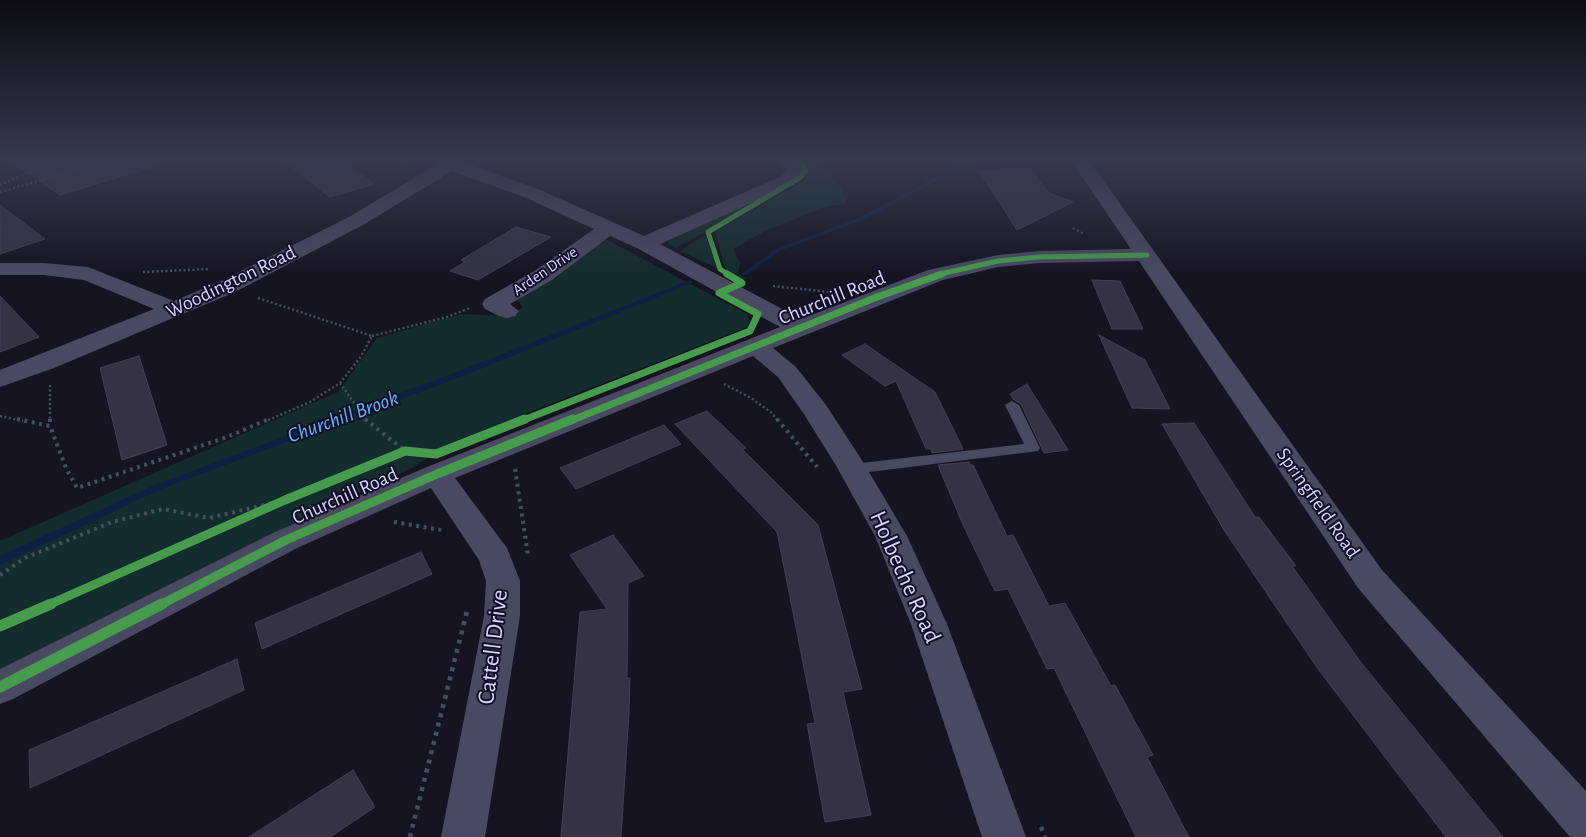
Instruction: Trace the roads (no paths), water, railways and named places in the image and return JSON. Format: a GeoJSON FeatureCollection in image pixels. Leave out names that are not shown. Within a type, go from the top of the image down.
{"type":"FeatureCollection","features":[{"type":"Feature","properties":{"kind":"street","name":"Woodington Road"},"geometry":{"type":"LineString","coordinates":[[0,378],[45,363],[176,310],[227,287],[356,220],[392,198]]}},
{"type":"Feature","properties":{"kind":"street"},"geometry":{"type":"LineString","coordinates":[[542,198],[735,286],[799,328]]}},
{"type":"Feature","properties":{"kind":"street"},"geometry":{"type":"LineString","coordinates":[[644,244],[747,198]]}},
{"type":"Feature","properties":{"kind":"street","name":"Springfield Road"},"geometry":{"type":"LineString","coordinates":[[1106,198],[1148,255],[1370,579],[1586,823]]}},
{"type":"Feature","properties":{"kind":"street","name":"Arden Drive"},"geometry":{"type":"LineString","coordinates":[[500,308],[608,228]]}},
{"type":"Feature","properties":{"kind":"street","name":"Churchill Road"},"geometry":{"type":"LineString","coordinates":[[0,687],[286,540],[418,459],[756,346],[936,275],[998,260],[1039,257],[1148,255]]}},
{"type":"Feature","properties":{"kind":"street"},"geometry":{"type":"LineString","coordinates":[[0,269],[44,269],[88,274],[176,310]]}},
{"type":"Feature","properties":{"kind":"street","name":"Holbeche Road"},"geometry":{"type":"LineString","coordinates":[[756,346],[787,372],[816,410],[853,469],[891,536],[929,624],[1004,837]]}},
{"type":"Feature","properties":{"kind":"street","name":"Cattell Drive"},"geometry":{"type":"LineString","coordinates":[[418,459],[495,557],[503,581],[502,616],[468,817],[462,837]]}},
{"type":"Feature","properties":{"kind":"lane"},"geometry":{"type":"LineString","coordinates":[[853,469],[1033,448],[1012,405]]}},
{"type":"Feature","properties":{"kind":"waterway","name":"Churchill Brook"},"geometry":{"type":"LineString","coordinates":[[744,274],[778,250],[863,218],[900,198]]}},
{"type":"Feature","properties":{"kind":"waterway","name":"Churchill Brook"},"geometry":{"type":"LineString","coordinates":[[0,561],[158,487],[465,372],[690,282]]}}]}
